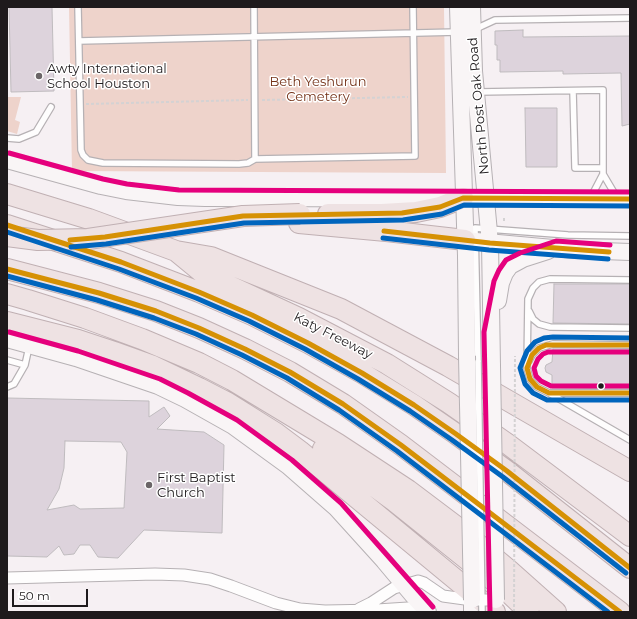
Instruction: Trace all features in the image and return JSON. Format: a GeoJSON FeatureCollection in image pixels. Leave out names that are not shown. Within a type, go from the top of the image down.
{"type":"FeatureCollection","features":[{"type":"Feature","properties":{"kind":"highway","name":"Katy Freeway"},"geometry":{"type":"LineString","coordinates":[[7,194],[89,219],[176,251],[204,274],[299,318],[387,364],[448,403],[509,445],[630,536]]}},
{"type":"Feature","properties":{"kind":"highway"},"geometry":{"type":"LineString","coordinates":[[7,246],[45,250],[83,248],[119,244],[240,225],[300,218],[402,213],[440,207],[463,198]]}},
{"type":"Feature","properties":{"kind":"highway"},"geometry":{"type":"LineString","coordinates":[[7,236],[38,240],[88,239],[243,216],[300,218],[380,230],[485,235]]}},
{"type":"Feature","properties":{"kind":"highway"},"geometry":{"type":"LineString","coordinates":[[7,225],[122,262],[199,292],[252,315],[308,343],[362,373],[414,405],[456,434],[507,471],[630,568]]}},
{"type":"Feature","properties":{"kind":"highway"},"geometry":{"type":"LineString","coordinates":[[176,251],[211,257],[341,309],[448,366],[630,471]]}},
{"type":"Feature","properties":{"kind":"highway"},"geometry":{"type":"LineString","coordinates":[[7,269],[92,291],[156,311],[199,328],[245,349],[303,379],[343,404],[394,441],[620,612]]}},
{"type":"Feature","properties":{"kind":"highway"},"geometry":{"type":"LineString","coordinates":[[7,294],[85,318],[142,339],[199,363],[232,380],[344,448],[408,490],[461,530],[556,612]]}},
{"type":"Feature","properties":{"kind":"highway"},"geometry":{"type":"LineString","coordinates":[[7,322],[78,340],[114,352],[159,369],[233,406],[276,433],[300,451],[481,606]]}},
{"type":"Feature","properties":{"kind":"highway"},"geometry":{"type":"LineString","coordinates":[[232,380],[394,501],[509,593],[529,612]]}},
{"type":"Feature","properties":{"kind":"main road","name":"North Post Oak Road"},"geometry":{"type":"LineString","coordinates":[[458,7],[465,32],[475,92],[487,198],[479,362],[481,606]]}},
{"type":"Feature","properties":{"kind":"main road","name":"North Post Oak Road"},"geometry":{"type":"LineString","coordinates":[[472,7],[465,32],[463,198],[485,235],[491,332],[479,362],[481,606]]}},
{"type":"Feature","properties":{"kind":"main road"},"geometry":{"type":"LineString","coordinates":[[7,160],[101,186],[126,191],[178,197],[624,199]]}},
{"type":"Feature","properties":{"kind":"main road"},"geometry":{"type":"LineString","coordinates":[[485,235],[558,248],[630,252]]}},
{"type":"Feature","properties":{"kind":"main road"},"geometry":{"type":"LineString","coordinates":[[491,332],[501,283],[510,266],[523,259],[558,248]]}},
{"type":"Feature","properties":{"kind":"main road"},"geometry":{"type":"LineString","coordinates":[[7,338],[76,358],[158,386],[185,399],[233,426],[288,466],[345,517],[427,612]]}},
{"type":"Feature","properties":{"kind":"street"},"geometry":{"type":"LineString","coordinates":[[7,578],[155,574],[184,575],[210,579],[276,603],[300,609],[325,611],[408,608],[427,612]]}},
{"type":"Feature","properties":{"kind":"street"},"geometry":{"type":"LineString","coordinates":[[353,610],[366,606],[394,588],[421,581],[443,596],[481,606]]}},
{"type":"Feature","properties":{"kind":"lane"},"geometry":{"type":"LineString","coordinates":[[78,7],[81,150],[88,160],[103,164],[239,164],[248,163],[255,160],[415,156],[413,7]]}},
{"type":"Feature","properties":{"kind":"lane"},"geometry":{"type":"LineString","coordinates":[[254,7],[255,160]]}},
{"type":"Feature","properties":{"kind":"lane"},"geometry":{"type":"LineString","coordinates":[[79,41],[465,32],[495,20],[630,18]]}},
{"type":"Feature","properties":{"kind":"lane"},"geometry":{"type":"LineString","coordinates":[[475,92],[603,90],[603,171],[590,199]]}},
{"type":"Feature","properties":{"kind":"lane"},"geometry":{"type":"LineString","coordinates":[[573,91],[575,168],[603,171],[624,199]]}},
{"type":"Feature","properties":{"kind":"lane"},"geometry":{"type":"LineString","coordinates":[[7,138],[19,139],[36,132],[51,107]]}},
{"type":"Feature","properties":{"kind":"lane"},"geometry":{"type":"LineString","coordinates":[[485,235],[630,236]]}},
{"type":"Feature","properties":{"kind":"lane"},"geometry":{"type":"LineString","coordinates":[[630,280],[550,278],[539,282],[533,288],[528,299],[527,368],[530,380],[537,387],[550,393],[630,440]]}},
{"type":"Feature","properties":{"kind":"lane"},"geometry":{"type":"LineString","coordinates":[[528,309],[533,319],[539,324],[550,327],[630,328]]}},
{"type":"Feature","properties":{"kind":"lane"},"geometry":{"type":"LineString","coordinates":[[527,368],[532,355],[539,348],[553,344],[630,345]]}},
{"type":"Feature","properties":{"kind":"lane"},"geometry":{"type":"LineString","coordinates":[[7,387],[14,384],[25,365],[30,345]]}},
{"type":"Feature","properties":{"kind":"lane"},"geometry":{"type":"LineString","coordinates":[[7,360],[25,365]]}},
{"type":"Feature","properties":{"kind":"lane"},"geometry":{"type":"LineString","coordinates":[[550,393],[630,394]]}},
{"type":"Feature","properties":{"kind":"path"},"geometry":{"type":"LineString","coordinates":[[261,100],[409,97]]}},
{"type":"Feature","properties":{"kind":"path"},"geometry":{"type":"LineString","coordinates":[[85,104],[249,100]]}},
{"type":"Feature","properties":{"kind":"path"},"geometry":{"type":"LineString","coordinates":[[485,235],[504,218]]}},
{"type":"Feature","properties":{"kind":"path"},"geometry":{"type":"LineString","coordinates":[[514,612],[515,356]]}},
{"type":"Feature","properties":{"kind":"green space","name":"Beth Yeshurun Cemetery"},"geometry":{"type":"Polygon","coordinates":[[[69,7],[444,7],[446,173],[72,171],[69,7]]]}},
{"type":"Feature","properties":{"kind":"green space"},"geometry":{"type":"Polygon","coordinates":[[[7,97],[21,97],[15,120],[20,122],[17,134],[7,131],[7,97]]]}},
{"type":"Feature","properties":{"kind":"building"},"geometry":{"type":"Polygon","coordinates":[[[9,7],[52,7],[54,91],[11,92],[9,7]]]}},
{"type":"Feature","properties":{"kind":"building"},"geometry":{"type":"Polygon","coordinates":[[[523,30],[523,37],[630,36],[630,124],[622,126],[621,73],[563,74],[563,71],[500,72],[500,60],[497,60],[497,45],[495,45],[495,31],[523,30]]]}},
{"type":"Feature","properties":{"kind":"building"},"geometry":{"type":"Polygon","coordinates":[[[525,108],[557,108],[557,167],[526,167],[525,108]]]}},
{"type":"Feature","properties":{"kind":"building"},"geometry":{"type":"Polygon","coordinates":[[[554,284],[630,284],[630,324],[553,323],[554,284]]]}},
{"type":"Feature","properties":{"kind":"building"},"geometry":{"type":"Polygon","coordinates":[[[553,349],[630,349],[630,389],[552,388],[552,375],[546,372],[545,368],[546,365],[552,362],[553,349]]]}},
{"type":"Feature","properties":{"kind":"building"},"geometry":{"type":"Polygon","coordinates":[[[7,398],[149,401],[149,417],[164,407],[170,416],[157,429],[204,432],[224,445],[222,533],[144,530],[118,558],[98,557],[90,545],[80,545],[74,554],[64,555],[59,546],[47,557],[7,556],[7,398]],[[65,441],[64,468],[59,489],[47,510],[74,505],[80,509],[124,508],[127,452],[121,442],[65,441]]]}},
{"type":"Feature","properties":{"kind":"transit line"},"geometry":{"type":"LineString","coordinates":[[9,153],[103,179],[127,184],[179,190],[630,192]]}},
{"type":"Feature","properties":{"kind":"transit line"},"geometry":{"type":"LineString","coordinates":[[70,240],[105,237],[243,216],[402,213],[440,207],[463,198],[630,199]]}},
{"type":"Feature","properties":{"kind":"transit line"},"geometry":{"type":"LineString","coordinates":[[71,247],[106,244],[244,223],[403,220],[442,214],[464,205],[630,206]]}},
{"type":"Feature","properties":{"kind":"transit line"},"geometry":{"type":"LineString","coordinates":[[7,225],[121,262],[199,292],[252,315],[308,343],[362,373],[414,405],[456,434],[507,471],[630,568]]}},
{"type":"Feature","properties":{"kind":"transit line"},"geometry":{"type":"LineString","coordinates":[[384,231],[490,243],[609,252]]}},
{"type":"Feature","properties":{"kind":"transit line"},"geometry":{"type":"LineString","coordinates":[[7,232],[119,269],[196,298],[249,321],[305,349],[410,411],[452,440],[503,477],[626,573]]}},
{"type":"Feature","properties":{"kind":"transit line"},"geometry":{"type":"LineString","coordinates":[[383,238],[489,250],[608,259]]}},
{"type":"Feature","properties":{"kind":"transit line"},"geometry":{"type":"LineString","coordinates":[[490,612],[484,332],[494,281],[506,260],[520,253],[556,241],[610,245]]}},
{"type":"Feature","properties":{"kind":"transit line"},"geometry":{"type":"LineString","coordinates":[[7,269],[99,293],[156,311],[199,328],[290,372],[343,404],[401,445],[620,612]]}},
{"type":"Feature","properties":{"kind":"transit line"},"geometry":{"type":"LineString","coordinates":[[7,276],[97,300],[154,318],[196,334],[287,378],[339,410],[397,451],[608,612]]}},
{"type":"Feature","properties":{"kind":"transit line"},"geometry":{"type":"LineString","coordinates":[[9,332],[78,351],[160,379],[237,420],[292,460],[341,503],[433,607]]}},
{"type":"Feature","properties":{"kind":"transit line"},"geometry":{"type":"LineString","coordinates":[[630,338],[544,338],[535,342],[527,351],[520,368],[525,384],[533,393],[547,400],[630,400]]}},
{"type":"Feature","properties":{"kind":"transit line"},"geometry":{"type":"LineString","coordinates":[[630,345],[546,345],[539,348],[532,355],[527,368],[530,379],[537,387],[549,393],[630,393]]}},
{"type":"Feature","properties":{"kind":"transit line"},"geometry":{"type":"LineString","coordinates":[[630,352],[548,352],[543,354],[538,359],[534,368],[536,376],[541,381],[551,386],[630,386]]}},
{"type":"Feature","properties":{"kind":"place","name":"Awty International School Houston"},"geometry":{"type":"Point","coordinates":[39,76]}},
{"type":"Feature","properties":{"kind":"place","name":"First Baptist Church"},"geometry":{"type":"Point","coordinates":[149,485]}}]}
